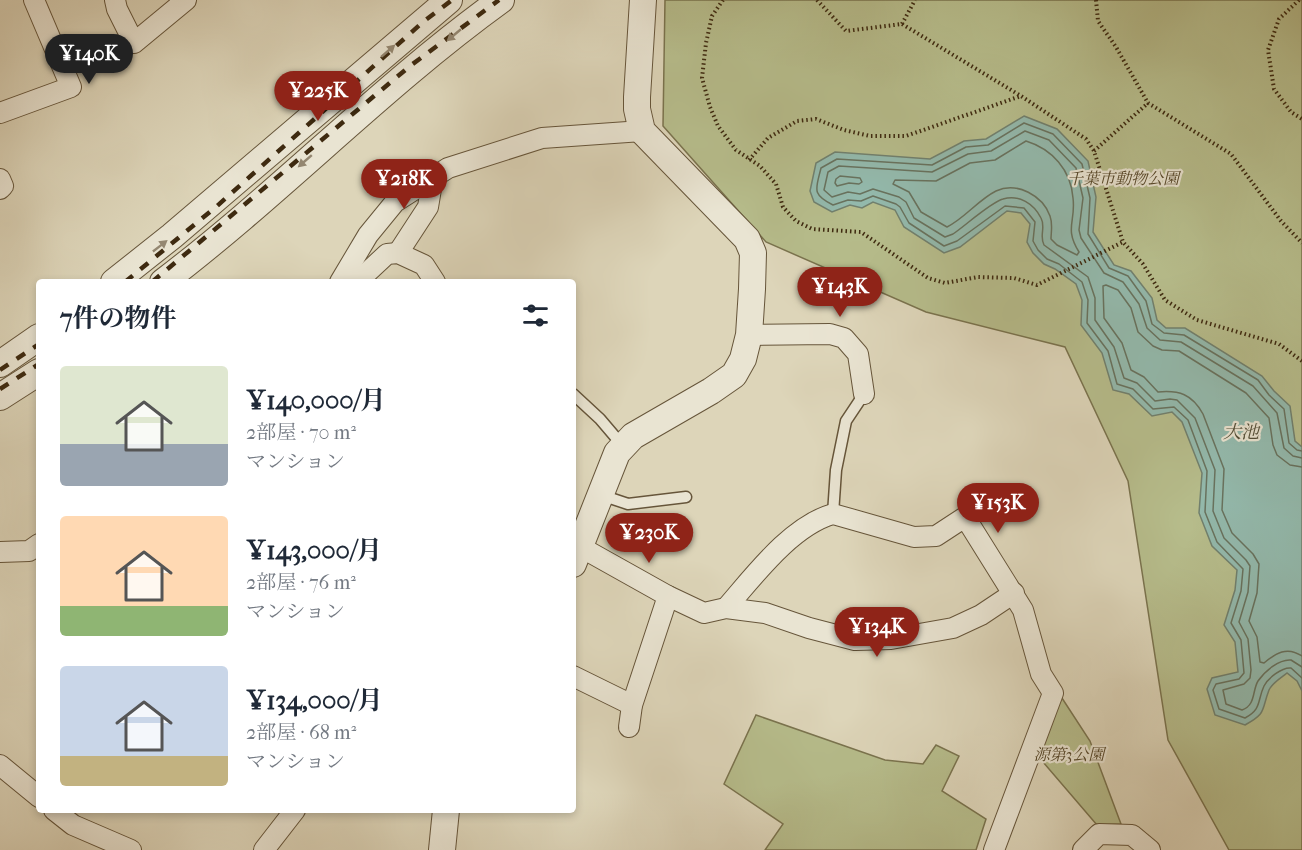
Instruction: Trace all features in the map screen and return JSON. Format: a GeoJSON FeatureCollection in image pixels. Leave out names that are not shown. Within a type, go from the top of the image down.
{"type":"FeatureCollection","features":[{"type":"Feature","properties":{"kind":"street"},"geometry":{"type":"LineString","coordinates":[[0,113],[71,87],[34,0]]}},
{"type":"Feature","properties":{"kind":"street"},"geometry":{"type":"LineString","coordinates":[[115,0],[134,44],[186,0]]}},
{"type":"Feature","properties":{"kind":"street"},"geometry":{"type":"LineString","coordinates":[[118,279],[172,236],[449,0]]}},
{"type":"Feature","properties":{"kind":"street"},"geometry":{"type":"LineString","coordinates":[[167,279],[462,28],[501,0]]}},
{"type":"Feature","properties":{"kind":"street"},"geometry":{"type":"LineString","coordinates":[[577,557],[617,453],[633,436],[711,392],[735,375],[743,359],[749,334],[753,253],[747,239],[642,131],[637,110],[637,97],[643,0]]}},
{"type":"Feature","properties":{"kind":"street"},"geometry":{"type":"LineString","coordinates":[[342,279],[368,235],[395,202],[448,168],[542,138],[642,131]]}},
{"type":"Feature","properties":{"kind":"street"},"geometry":{"type":"LineString","coordinates":[[398,253],[429,207],[434,177]]}},
{"type":"Feature","properties":{"kind":"street"},"geometry":{"type":"LineString","coordinates":[[0,179],[3,186],[0,189]]}},
{"type":"Feature","properties":{"kind":"street"},"geometry":{"type":"LineString","coordinates":[[360,279],[387,254],[398,253],[424,265],[433,279]]}},
{"type":"Feature","properties":{"kind":"street"},"geometry":{"type":"LineString","coordinates":[[749,334],[830,334],[843,338],[858,354],[864,394]]}},
{"type":"Feature","properties":{"kind":"street"},"geometry":{"type":"LineString","coordinates":[[0,364],[36,339]]}},
{"type":"Feature","properties":{"kind":"street"},"geometry":{"type":"LineString","coordinates":[[0,397],[36,374]]}},
{"type":"Feature","properties":{"kind":"street"},"geometry":{"type":"LineString","coordinates":[[726,608],[780,547],[821,517],[833,514],[914,537],[936,536],[965,517],[1023,610],[1041,674],[1053,693],[994,850]]}},
{"type":"Feature","properties":{"kind":"street"},"geometry":{"type":"LineString","coordinates":[[0,552],[29,551],[36,546]]}},
{"type":"Feature","properties":{"kind":"street"},"geometry":{"type":"LineString","coordinates":[[577,557],[584,549],[668,596],[704,613],[726,608],[765,613],[808,628],[855,640],[891,639],[953,628],[981,615],[1014,593]]}},
{"type":"Feature","properties":{"kind":"street"},"geometry":{"type":"LineString","coordinates":[[629,727],[632,705],[668,596]]}},
{"type":"Feature","properties":{"kind":"street"},"geometry":{"type":"LineString","coordinates":[[576,677],[632,705]]}},
{"type":"Feature","properties":{"kind":"street"},"geometry":{"type":"LineString","coordinates":[[0,765],[36,795]]}},
{"type":"Feature","properties":{"kind":"street"},"geometry":{"type":"LineString","coordinates":[[58,813],[73,825],[131,850]]}},
{"type":"Feature","properties":{"kind":"street"},"geometry":{"type":"LineString","coordinates":[[264,850],[293,813]]}},
{"type":"Feature","properties":{"kind":"street"},"geometry":{"type":"LineString","coordinates":[[442,850],[446,813]]}},
{"type":"Feature","properties":{"kind":"street"},"geometry":{"type":"LineString","coordinates":[[1083,850],[1099,834],[1132,835],[1150,850]]}},
{"type":"Feature","properties":{"kind":"lane"},"geometry":{"type":"LineString","coordinates":[[833,514],[836,470],[846,420],[864,394]]}},
{"type":"Feature","properties":{"kind":"lane"},"geometry":{"type":"LineString","coordinates":[[576,397],[593,411],[623,447]]}},
{"type":"Feature","properties":{"kind":"lane"},"geometry":{"type":"LineString","coordinates":[[601,495],[628,504],[686,497]]}},
{"type":"Feature","properties":{"kind":"path"},"geometry":{"type":"LineString","coordinates":[[723,0],[712,16],[705,43],[702,78],[710,107],[718,126],[736,150],[760,166],[776,184],[783,207],[796,221],[812,229],[861,232],[928,278],[945,284],[978,277],[1014,278],[1037,285],[1123,242]]}},
{"type":"Feature","properties":{"kind":"path"},"geometry":{"type":"LineString","coordinates":[[817,0],[846,31],[902,24],[1021,96],[1086,139],[1094,151],[1123,242],[1143,264],[1165,300],[1197,320],[1280,344],[1302,361]]}},
{"type":"Feature","properties":{"kind":"path"},"geometry":{"type":"LineString","coordinates":[[902,24],[915,0]]}},
{"type":"Feature","properties":{"kind":"path"},"geometry":{"type":"LineString","coordinates":[[1096,0],[1098,21],[1116,47],[1148,103],[1231,154],[1281,221],[1302,243]]}},
{"type":"Feature","properties":{"kind":"path"},"geometry":{"type":"LineString","coordinates":[[1299,0],[1279,19],[1268,50],[1274,89],[1291,112],[1302,119]]}},
{"type":"Feature","properties":{"kind":"path"},"geometry":{"type":"LineString","coordinates":[[749,160],[768,138],[797,121],[816,119],[844,130],[870,136],[906,136],[1021,96]]}},
{"type":"Feature","properties":{"kind":"path"},"geometry":{"type":"LineString","coordinates":[[1094,151],[1148,103]]}},
{"type":"Feature","properties":{"kind":"green space","name":"千葉市動物公園"},"geometry":{"type":"Polygon","coordinates":[[[665,0],[1302,0],[1302,850],[1229,850],[1168,740],[1128,481],[1065,347],[926,312],[766,242],[663,126],[665,0]]]}},
{"type":"Feature","properties":{"kind":"green space","name":"源第3公園"},"geometry":{"type":"Polygon","coordinates":[[[1060,695],[1090,741],[1121,824],[1097,825],[1037,755],[1060,695]]]}},
{"type":"Feature","properties":{"kind":"green space"},"geometry":{"type":"Polygon","coordinates":[[[756,715],[885,760],[923,764],[936,745],[959,756],[942,791],[986,819],[976,850],[765,850],[783,824],[724,784],[756,715]]]}},
{"type":"Feature","properties":{"kind":"water","name":"大池"},"geometry":{"type":"Polygon","coordinates":[[[1024,116],[1057,129],[1088,161],[1096,197],[1093,232],[1114,265],[1131,271],[1152,298],[1157,320],[1166,328],[1185,328],[1262,376],[1290,406],[1295,441],[1302,447],[1302,691],[1297,681],[1287,673],[1270,687],[1260,714],[1245,725],[1215,715],[1207,689],[1212,678],[1238,672],[1235,642],[1224,625],[1235,590],[1237,570],[1212,546],[1199,513],[1202,473],[1182,422],[1172,412],[1152,416],[1129,394],[1113,390],[1102,353],[1081,325],[1082,300],[1076,284],[1044,264],[1033,253],[1027,242],[1030,224],[1021,213],[1007,211],[960,247],[944,253],[904,227],[895,210],[873,202],[862,208],[850,205],[832,212],[814,202],[810,191],[816,163],[835,152],[930,159],[964,141],[986,139],[1024,116]]]}},
{"type":"Feature","properties":{"kind":"railway"},"geometry":{"type":"LineString","coordinates":[[129,279],[217,206],[423,22],[452,0]]}},
{"type":"Feature","properties":{"kind":"railway"},"geometry":{"type":"LineString","coordinates":[[156,279],[410,66],[499,0]]}},
{"type":"Feature","properties":{"kind":"railway"},"geometry":{"type":"LineString","coordinates":[[0,370],[36,346]]}},
{"type":"Feature","properties":{"kind":"railway"},"geometry":{"type":"LineString","coordinates":[[0,389],[36,366]]}}]}
